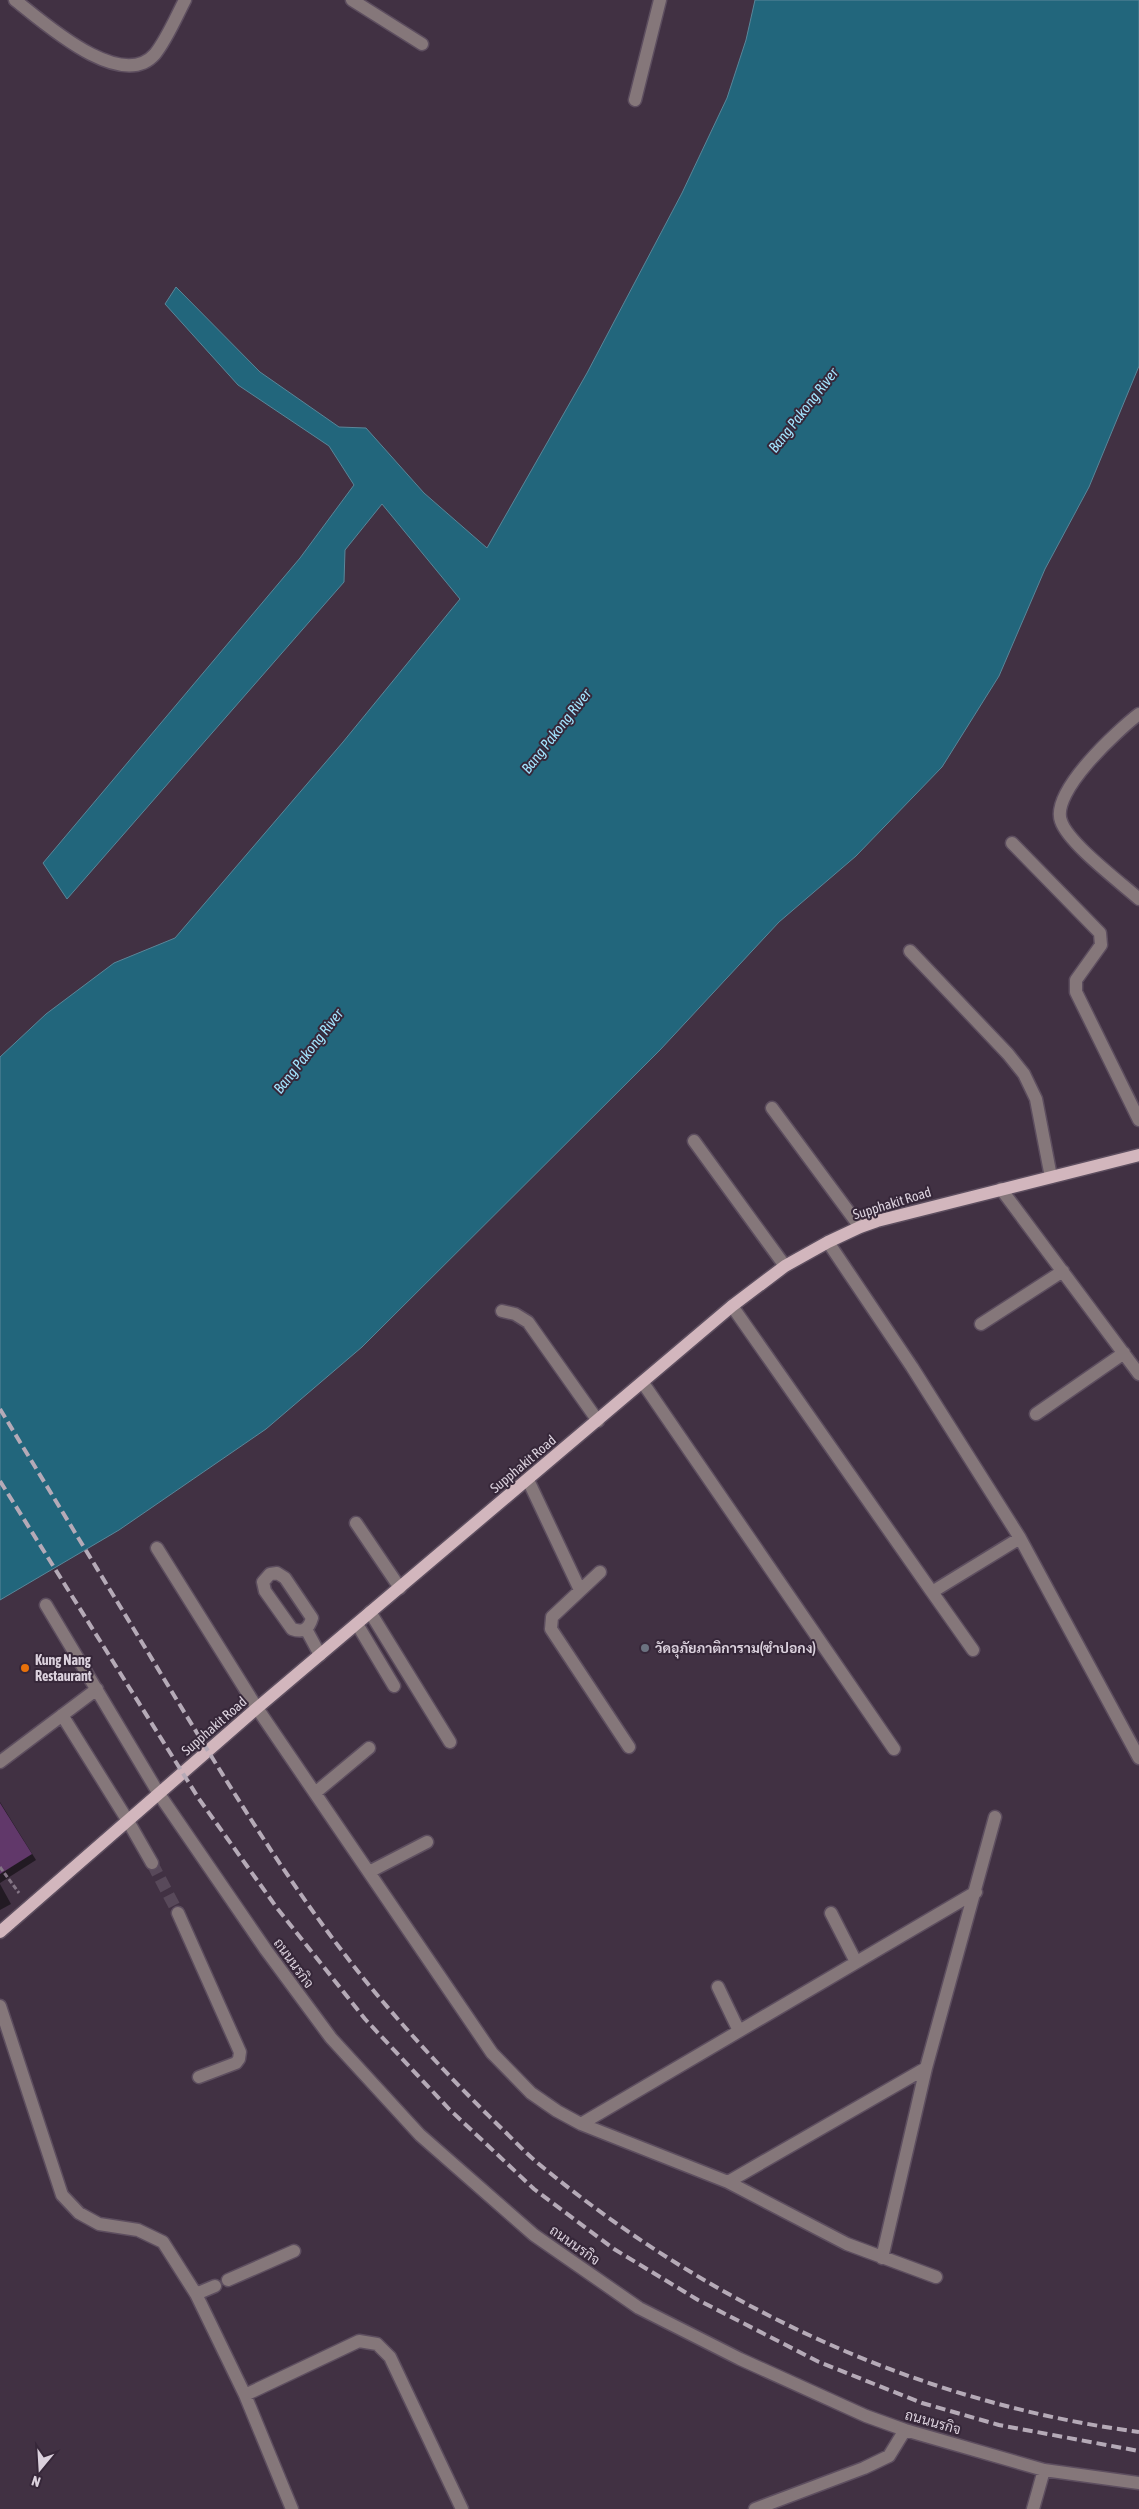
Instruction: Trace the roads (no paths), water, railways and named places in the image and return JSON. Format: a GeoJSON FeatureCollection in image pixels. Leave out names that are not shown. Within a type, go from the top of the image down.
{"type":"FeatureCollection","features":[{"type":"Feature","properties":{"kind":"main road","name":"Supphakit Road"},"geometry":{"type":"LineString","coordinates":[[0,1932],[370,1612],[732,1306],[786,1266],[828,1242],[860,1227],[1001,1189],[1139,1155]]}},
{"type":"Feature","properties":{"kind":"street"},"geometry":{"type":"LineString","coordinates":[[15,0],[81,50],[117,65],[137,65],[154,55],[185,0]]}},
{"type":"Feature","properties":{"kind":"street"},"geometry":{"type":"LineString","coordinates":[[352,0],[422,44]]}},
{"type":"Feature","properties":{"kind":"street"},"geometry":{"type":"LineString","coordinates":[[635,100],[660,0]]}},
{"type":"Feature","properties":{"kind":"street"},"geometry":{"type":"LineString","coordinates":[[1139,714],[1119,729],[1082,768],[1061,803],[1060,820],[1073,840],[1139,899]]}},
{"type":"Feature","properties":{"kind":"street"},"geometry":{"type":"LineString","coordinates":[[1012,843],[1100,933],[1101,945],[1076,980],[1076,992],[1139,1120]]}},
{"type":"Feature","properties":{"kind":"street"},"geometry":{"type":"LineString","coordinates":[[910,951],[1008,1054],[1024,1074],[1036,1099],[1051,1177]]}},
{"type":"Feature","properties":{"kind":"street"},"geometry":{"type":"LineString","coordinates":[[772,1108],[860,1227]]}},
{"type":"Feature","properties":{"kind":"street"},"geometry":{"type":"LineString","coordinates":[[694,1141],[786,1266]]}},
{"type":"Feature","properties":{"kind":"street"},"geometry":{"type":"LineString","coordinates":[[1001,1189],[1139,1374]]}},
{"type":"Feature","properties":{"kind":"street"},"geometry":{"type":"LineString","coordinates":[[828,1242],[912,1367],[1020,1538],[1139,1758]]}},
{"type":"Feature","properties":{"kind":"street"},"geometry":{"type":"LineString","coordinates":[[981,1324],[1063,1271]]}},
{"type":"Feature","properties":{"kind":"street"},"geometry":{"type":"LineString","coordinates":[[732,1306],[973,1650]]}},
{"type":"Feature","properties":{"kind":"street"},"geometry":{"type":"LineString","coordinates":[[502,1311],[515,1314],[528,1322],[598,1421]]}},
{"type":"Feature","properties":{"kind":"street"},"geometry":{"type":"LineString","coordinates":[[1036,1414],[1124,1353]]}},
{"type":"Feature","properties":{"kind":"street"},"geometry":{"type":"LineString","coordinates":[[643,1383],[894,1749]]}},
{"type":"Feature","properties":{"kind":"street"},"geometry":{"type":"LineString","coordinates":[[528,1480],[580,1590]]}},
{"type":"Feature","properties":{"kind":"street"},"geometry":{"type":"LineString","coordinates":[[356,1523],[400,1588]]}},
{"type":"Feature","properties":{"kind":"street"},"geometry":{"type":"LineString","coordinates":[[932,1592],[1020,1538]]}},
{"type":"Feature","properties":{"kind":"street"},"geometry":{"type":"LineString","coordinates":[[157,1548],[257,1708],[492,2053],[531,2093],[557,2112],[581,2124],[728,2182],[806,2224],[882,2258],[936,2277]]}},
{"type":"Feature","properties":{"kind":"street"},"geometry":{"type":"LineString","coordinates":[[600,1572],[552,1617],[551,1629],[629,1747]]}},
{"type":"Feature","properties":{"kind":"street"},"geometry":{"type":"LineString","coordinates":[[277,1573],[285,1578],[312,1618],[310,1625],[306,1629],[298,1631],[292,1629],[265,1591],[263,1582],[270,1574],[277,1573]]}},
{"type":"Feature","properties":{"kind":"street","name":"ถนนนรกิจ"},"geometry":{"type":"LineString","coordinates":[[46,1604],[159,1794],[266,1950],[331,2038],[420,2135],[534,2235],[639,2308],[814,2394],[905,2430],[1044,2470],[1139,2484]]}},
{"type":"Feature","properties":{"kind":"street"},"geometry":{"type":"LineString","coordinates":[[370,1612],[450,1742]]}},
{"type":"Feature","properties":{"kind":"street"},"geometry":{"type":"LineString","coordinates":[[357,1624],[394,1686]]}},
{"type":"Feature","properties":{"kind":"street"},"geometry":{"type":"LineString","coordinates":[[306,1629],[320,1655]]}},
{"type":"Feature","properties":{"kind":"street"},"geometry":{"type":"LineString","coordinates":[[0,1762],[97,1690]]}},
{"type":"Feature","properties":{"kind":"street"},"geometry":{"type":"LineString","coordinates":[[62,1715],[152,1863]]}},
{"type":"Feature","properties":{"kind":"street"},"geometry":{"type":"LineString","coordinates":[[315,1793],[369,1748]]}},
{"type":"Feature","properties":{"kind":"street"},"geometry":{"type":"LineString","coordinates":[[882,2258],[926,2068],[976,1892],[995,1817]]}},
{"type":"Feature","properties":{"kind":"street"},"geometry":{"type":"LineString","coordinates":[[369,1872],[427,1842]]}},
{"type":"Feature","properties":{"kind":"street"},"geometry":{"type":"LineString","coordinates":[[581,2124],[976,1892]]}},
{"type":"Feature","properties":{"kind":"street"},"geometry":{"type":"LineString","coordinates":[[178,1913],[240,2052],[240,2059],[236,2063],[199,2077]]}},
{"type":"Feature","properties":{"kind":"street"},"geometry":{"type":"LineString","coordinates":[[831,1913],[856,1962]]}},
{"type":"Feature","properties":{"kind":"street"},"geometry":{"type":"LineString","coordinates":[[718,1987],[739,2031]]}},
{"type":"Feature","properties":{"kind":"street"},"geometry":{"type":"LineString","coordinates":[[0,2006],[62,2195],[79,2213],[99,2224],[138,2230],[163,2242],[196,2294],[245,2395],[292,2509]]}},
{"type":"Feature","properties":{"kind":"street"},"geometry":{"type":"LineString","coordinates":[[728,2182],[926,2068]]}},
{"type":"Feature","properties":{"kind":"street"},"geometry":{"type":"LineString","coordinates":[[228,2280],[294,2251]]}},
{"type":"Feature","properties":{"kind":"street"},"geometry":{"type":"LineString","coordinates":[[196,2294],[215,2286]]}},
{"type":"Feature","properties":{"kind":"street"},"geometry":{"type":"LineString","coordinates":[[245,2395],[359,2340],[377,2344],[390,2357],[462,2509]]}},
{"type":"Feature","properties":{"kind":"street"},"geometry":{"type":"LineString","coordinates":[[755,2509],[864,2468],[890,2456],[905,2430]]}},
{"type":"Feature","properties":{"kind":"street"},"geometry":{"type":"LineString","coordinates":[[1033,2509],[1044,2470]]}},
{"type":"Feature","properties":{"kind":"water","name":"Bang Pakong River"},"geometry":{"type":"Polygon","coordinates":[[[755,0],[1139,0],[1139,366],[1089,487],[1045,569],[999,676],[942,767],[856,856],[779,922],[660,1050],[362,1347],[266,1429],[119,1530],[0,1600],[0,1057],[46,1014],[114,963],[175,938],[343,742],[460,599],[382,504],[345,550],[344,582],[67,899],[43,863],[300,558],[354,485],[329,446],[238,385],[165,304],[176,287],[260,372],[339,427],[366,428],[424,493],[487,548],[587,373],[682,193],[727,98],[746,40],[755,0]]]}},
{"type":"Feature","properties":{"kind":"tunnel"},"geometry":{"type":"LineString","coordinates":[[152,1863],[178,1913]]}},
{"type":"Feature","properties":{"kind":"railway"},"geometry":{"type":"LineString","coordinates":[[0,1409],[222,1774],[271,1851],[323,1925],[378,1996],[422,2046],[467,2094],[533,2159],[610,2219],[679,2265],[750,2306],[824,2342],[900,2373],[978,2398],[1058,2418],[1139,2432]]}},
{"type":"Feature","properties":{"kind":"railway"},"geometry":{"type":"LineString","coordinates":[[0,1481],[199,1799],[277,1908],[365,2019],[449,2109],[534,2189],[614,2249],[698,2300],[819,2362],[922,2403],[999,2425],[1139,2451]]}},
{"type":"Feature","properties":{"kind":"place","name":"วัดอุภัยภาติการาม(ซำปอกง)"},"geometry":{"type":"Point","coordinates":[645,1648]}},
{"type":"Feature","properties":{"kind":"place","name":"Kung Nang Restaurant"},"geometry":{"type":"Point","coordinates":[25,1668]}}]}
